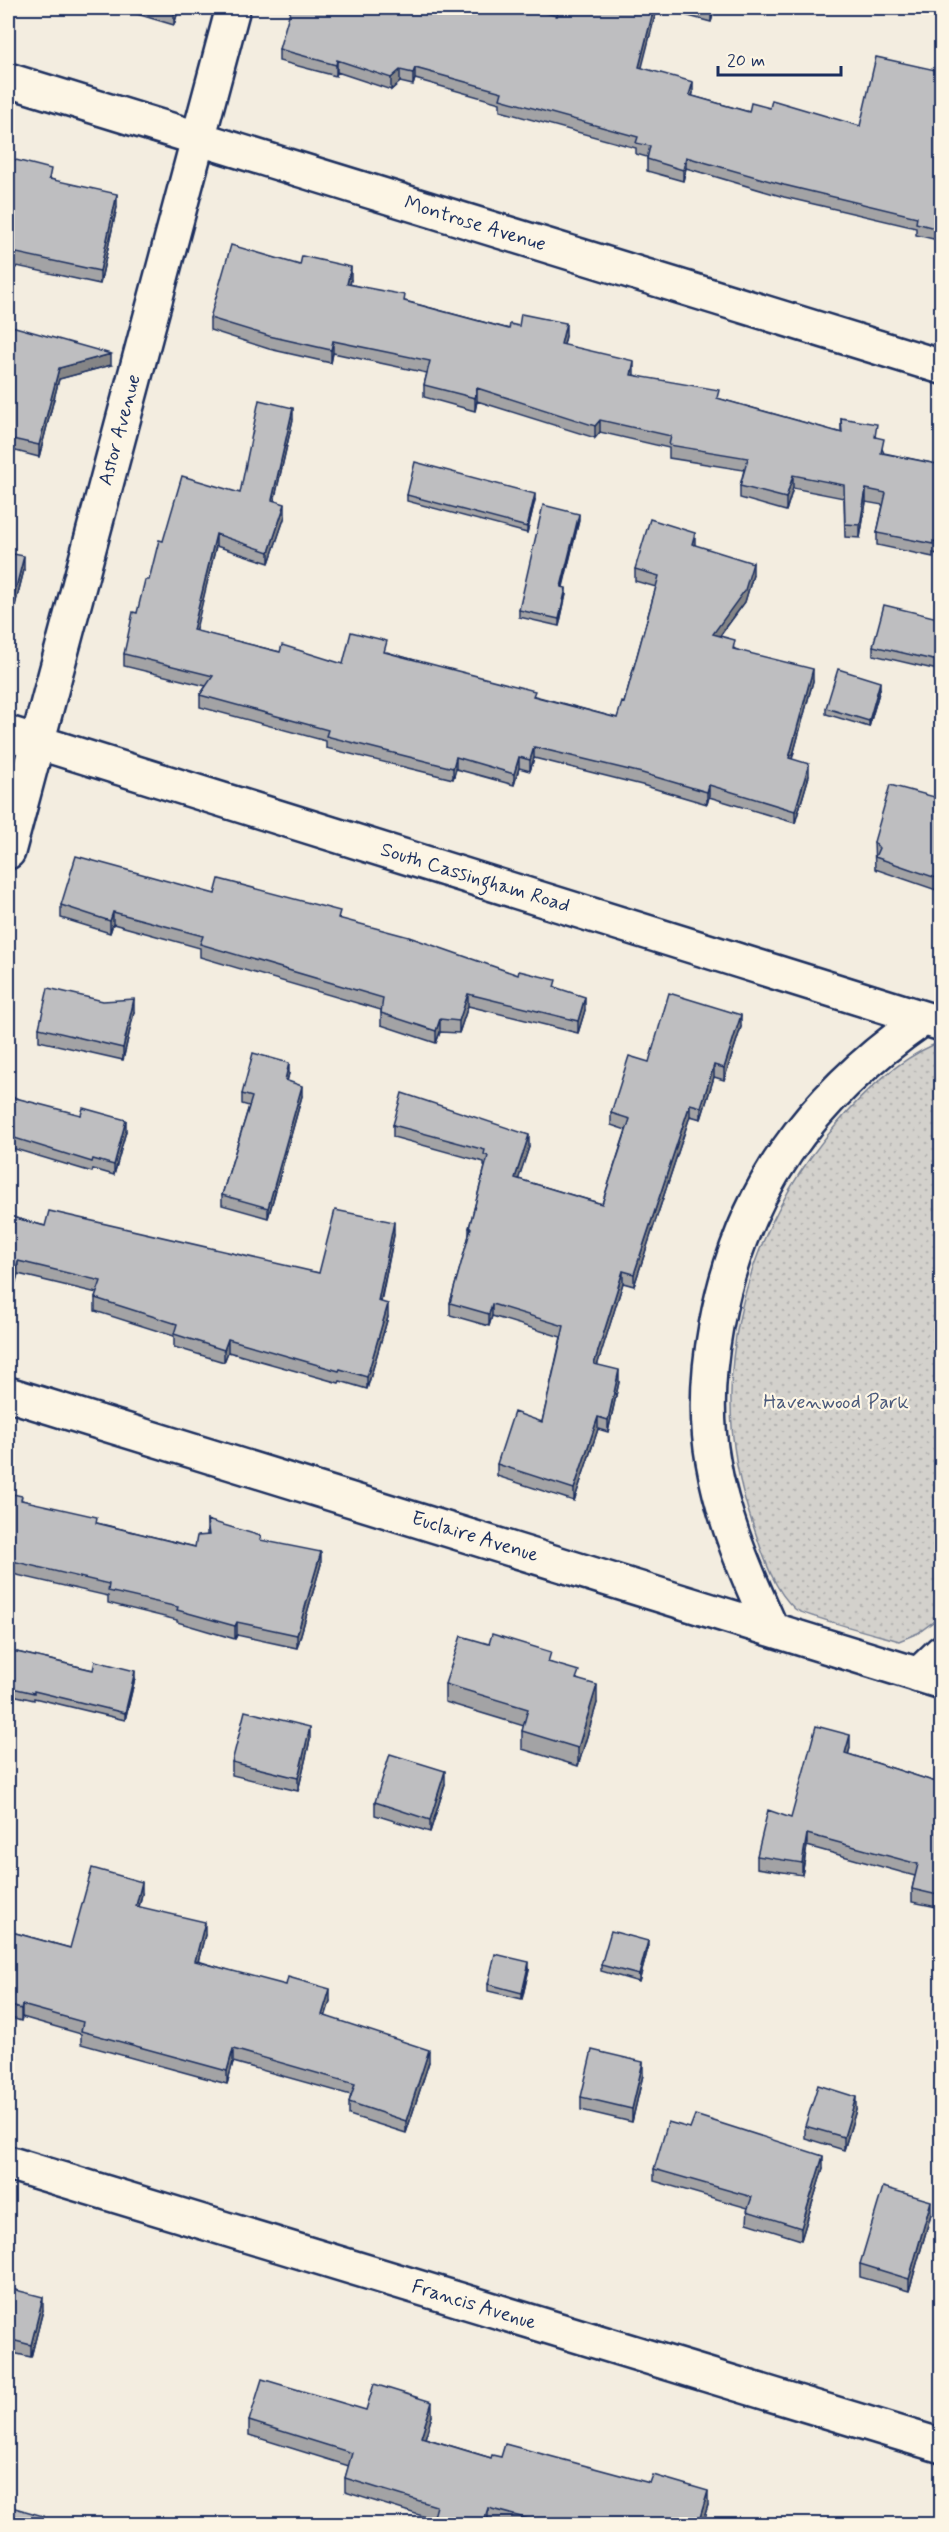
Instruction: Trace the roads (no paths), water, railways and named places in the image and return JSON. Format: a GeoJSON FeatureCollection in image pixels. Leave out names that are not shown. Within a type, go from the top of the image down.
{"type":"FeatureCollection","features":[{"type":"Feature","properties":{"kind":"street","name":"Astor Avenue"},"geometry":{"type":"LineString","coordinates":[[8,852],[22,738],[198,138],[233,8]]}},
{"type":"Feature","properties":{"kind":"street","name":"Montrose Avenue"},"geometry":{"type":"LineString","coordinates":[[8,80],[942,368]]}},
{"type":"Feature","properties":{"kind":"street","name":"South Cassingham Road"},"geometry":{"type":"LineString","coordinates":[[22,738],[932,1022]]}},
{"type":"Feature","properties":{"kind":"street"},"geometry":{"type":"LineString","coordinates":[[771,1628],[726,1517],[713,1461],[708,1403],[713,1344],[723,1286],[742,1231],[766,1181],[800,1132],[837,1089],[880,1051],[932,1022]]}},
{"type":"Feature","properties":{"kind":"street","name":"Euclaire Avenue"},"geometry":{"type":"LineString","coordinates":[[8,1394],[930,1678]]}},
{"type":"Feature","properties":{"kind":"street"},"geometry":{"type":"LineString","coordinates":[[930,1678],[942,1652]]}},
{"type":"Feature","properties":{"kind":"street","name":"Francis Avenue"},"geometry":{"type":"LineString","coordinates":[[8,2163],[942,2446]]}},
{"type":"Feature","properties":{"kind":"park label","name":"Havenwood Park"},"geometry":{"type":"Point","coordinates":[836,1402]}}]}
